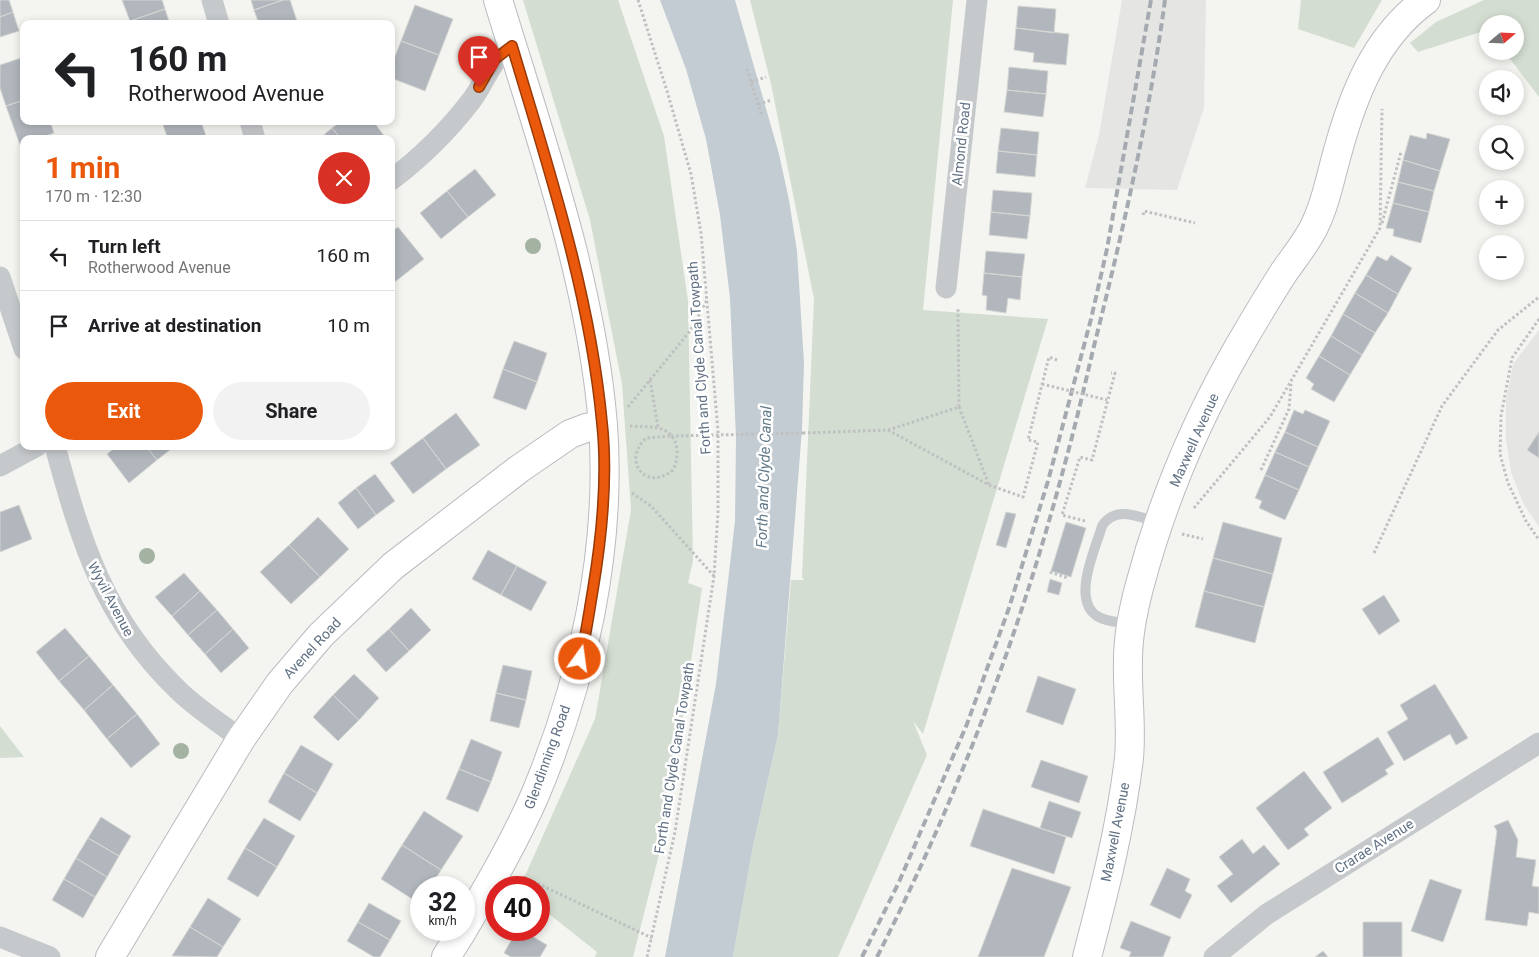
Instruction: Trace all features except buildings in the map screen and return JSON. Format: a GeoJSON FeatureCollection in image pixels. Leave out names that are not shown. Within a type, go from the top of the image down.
{"type":"FeatureCollection","features":[{"type":"Feature","properties":{"kind":"street"},"geometry":{"type":"LineString","coordinates":[[212,0],[219,20]]}},
{"type":"Feature","properties":{"kind":"street","name":"Glendinning Road"},"geometry":{"type":"LineString","coordinates":[[475,909],[501,866],[535,795],[561,723],[584,643],[599,550],[604,475],[603,425],[595,364],[566,228],[498,0]]}},
{"type":"Feature","properties":{"kind":"street","name":"Almond Road"},"geometry":{"type":"LineString","coordinates":[[946,288],[977,0]]}},
{"type":"Feature","properties":{"kind":"street","name":"Maxwell Avenue"},"geometry":{"type":"LineString","coordinates":[[1087,957],[1108,873],[1129,758],[1128,658],[1131,624],[1139,587],[1162,515],[1182,459],[1237,350],[1313,229],[1325,200],[1354,99],[1368,68],[1400,22],[1426,0]]}},
{"type":"Feature","properties":{"kind":"street"},"geometry":{"type":"LineString","coordinates":[[395,177],[446,134],[473,99],[495,59],[512,46]]}},
{"type":"Feature","properties":{"kind":"street"},"geometry":{"type":"LineString","coordinates":[[0,277],[20,337]]}},
{"type":"Feature","properties":{"kind":"street","name":"Avenel Road"},"geometry":{"type":"LineString","coordinates":[[110,957],[241,738],[280,682],[321,635],[393,566],[519,469],[570,434],[586,428],[603,425]]}},
{"type":"Feature","properties":{"kind":"street"},"geometry":{"type":"LineString","coordinates":[[0,466],[30,450]]}},
{"type":"Feature","properties":{"kind":"street","name":"Wyvil Avenue"},"geometry":{"type":"LineString","coordinates":[[56,450],[90,560],[108,598],[132,639],[178,691],[241,738]]}},
{"type":"Feature","properties":{"kind":"street","name":"Crarae Avenue"},"geometry":{"type":"LineString","coordinates":[[1214,957],[1267,914],[1539,743]]}},
{"type":"Feature","properties":{"kind":"street"},"geometry":{"type":"LineString","coordinates":[[0,937],[50,957]]}},
{"type":"Feature","properties":{"kind":"street","name":"Glendinning Road"},"geometry":{"type":"LineString","coordinates":[[446,957],[456,941]]}},
{"type":"Feature","properties":{"kind":"lane"},"geometry":{"type":"LineString","coordinates":[[1131,624],[1103,619],[1095,614],[1087,604],[1084,595],[1085,583],[1102,526],[1112,515],[1122,513],[1162,515]]}},
{"type":"Feature","properties":{"kind":"path","name":"Forth and Clyde Canal Towpath"},"geometry":{"type":"LineString","coordinates":[[638,0],[668,91],[690,174],[701,233],[718,431],[718,512],[714,576],[676,832],[647,957]]}},
{"type":"Feature","properties":{"kind":"path"},"geometry":{"type":"LineString","coordinates":[[747,69],[762,117]]}},
{"type":"Feature","properties":{"kind":"path"},"geometry":{"type":"LineString","coordinates":[[751,82],[766,77]]}},
{"type":"Feature","properties":{"kind":"path"},"geometry":{"type":"LineString","coordinates":[[758,104],[772,100]]}},
{"type":"Feature","properties":{"kind":"path"},"geometry":{"type":"LineString","coordinates":[[1380,228],[1382,102]]}},
{"type":"Feature","properties":{"kind":"path"},"geometry":{"type":"LineString","coordinates":[[1162,515],[1192,512],[1270,417],[1380,228],[1401,152]]}},
{"type":"Feature","properties":{"kind":"path"},"geometry":{"type":"LineString","coordinates":[[1143,215],[1144,211],[1195,223]]}},
{"type":"Feature","properties":{"kind":"path"},"geometry":{"type":"LineString","coordinates":[[946,288],[958,300],[959,407],[989,485]]}},
{"type":"Feature","properties":{"kind":"path"},"geometry":{"type":"LineString","coordinates":[[1374,553],[1442,406],[1498,330],[1539,297]]}},
{"type":"Feature","properties":{"kind":"path"},"geometry":{"type":"LineString","coordinates":[[603,425],[629,406],[690,331],[707,300]]}},
{"type":"Feature","properties":{"kind":"path"},"geometry":{"type":"LineString","coordinates":[[1539,319],[1512,358],[1501,416],[1500,454],[1508,483],[1526,521],[1539,540]]}},
{"type":"Feature","properties":{"kind":"path"},"geometry":{"type":"LineString","coordinates":[[888,430],[989,485],[1023,497],[1038,442],[1028,440],[1049,357],[1057,360]]}},
{"type":"Feature","properties":{"kind":"path"},"geometry":{"type":"LineString","coordinates":[[1102,526],[1062,515],[1080,457],[1092,460],[1115,373],[1111,372]]}},
{"type":"Feature","properties":{"kind":"path"},"geometry":{"type":"LineString","coordinates":[[650,380],[658,428]]}},
{"type":"Feature","properties":{"kind":"path"},"geometry":{"type":"LineString","coordinates":[[1261,470],[1288,409],[1291,381]]}},
{"type":"Feature","properties":{"kind":"path"},"geometry":{"type":"LineString","coordinates":[[1042,384],[1107,400]]}},
{"type":"Feature","properties":{"kind":"path"},"geometry":{"type":"LineString","coordinates":[[603,425],[658,428],[669,433],[674,438],[677,462],[669,473],[652,479],[644,475],[636,466],[635,454],[646,438],[656,436],[671,436],[681,436],[882,431],[959,407]]}},
{"type":"Feature","properties":{"kind":"path"},"geometry":{"type":"LineString","coordinates":[[604,475],[651,506],[714,576]]}},
{"type":"Feature","properties":{"kind":"path"},"geometry":{"type":"LineString","coordinates":[[1189,535],[1203,539]]}},
{"type":"Feature","properties":{"kind":"path"},"geometry":{"type":"LineString","coordinates":[[501,866],[652,938]]}},
{"type":"Feature","properties":{"kind":"shaded area"},"geometry":{"type":"Polygon","coordinates":[[[523,0],[618,0],[664,136],[688,301],[693,561],[688,583],[702,588],[666,827],[633,957],[595,957],[597,952],[550,915],[550,876],[525,876],[595,719],[631,510],[622,384],[590,220],[523,0]]]}},
{"type":"Feature","properties":{"kind":"shaded area"},"geometry":{"type":"Polygon","coordinates":[[[750,0],[953,0],[923,310],[1048,319],[923,734],[913,721],[927,755],[838,957],[733,957],[753,846],[778,735],[791,580],[804,580],[802,577],[814,299],[771,84],[750,0]]]}},
{"type":"Feature","properties":{"kind":"shaded area"},"geometry":{"type":"Polygon","coordinates":[[[1122,0],[1206,0],[1204,108],[1177,190],[1085,188],[1099,135],[1122,0]]]}},
{"type":"Feature","properties":{"kind":"shaded area"},"geometry":{"type":"Polygon","coordinates":[[[1301,0],[1382,0],[1354,48],[1298,29],[1301,0]]]}},
{"type":"Feature","properties":{"kind":"shaded area"},"geometry":{"type":"Polygon","coordinates":[[[1484,0],[1539,0],[1539,97],[1524,77],[1524,70],[1518,70],[1511,60],[1524,60],[1524,15],[1479,15],[1479,33],[1418,52],[1410,43],[1436,22],[1484,0]]]}},
{"type":"Feature","properties":{"kind":"shaded area"},"geometry":{"type":"Polygon","coordinates":[[[1539,330],[1539,527],[1523,503],[1511,472],[1506,440],[1506,401],[1513,364],[1539,330]]]}},
{"type":"Feature","properties":{"kind":"shaded area"},"geometry":{"type":"Polygon","coordinates":[[[0,726],[24,757],[0,758],[0,726]]]}},
{"type":"Feature","properties":{"kind":"water","name":"Forth and Clyde Canal"},"geometry":{"type":"Polygon","coordinates":[[[660,0],[735,0],[779,154],[797,251],[804,363],[802,429],[778,735],[753,846],[733,957],[665,957],[716,684],[735,521],[736,438],[730,298],[720,215],[706,139],[686,69],[660,0]]]}},
{"type":"Feature","properties":{"kind":"railway"},"geometry":{"type":"LineString","coordinates":[[862,957],[899,882],[967,724],[1009,608],[1048,481],[1091,319],[1107,249],[1151,0]]}},
{"type":"Feature","properties":{"kind":"railway"},"geometry":{"type":"LineString","coordinates":[[877,957],[932,841],[981,722],[1004,662],[1044,539],[1074,430],[1124,220],[1143,132],[1165,0]]}},
{"type":"Feature","properties":{"kind":"route"},"geometry":{"type":"LineString","coordinates":[[479,87],[495,59],[512,46],[566,228],[583,300],[595,364],[603,425],[604,475],[599,550],[580,659]]}}]}
